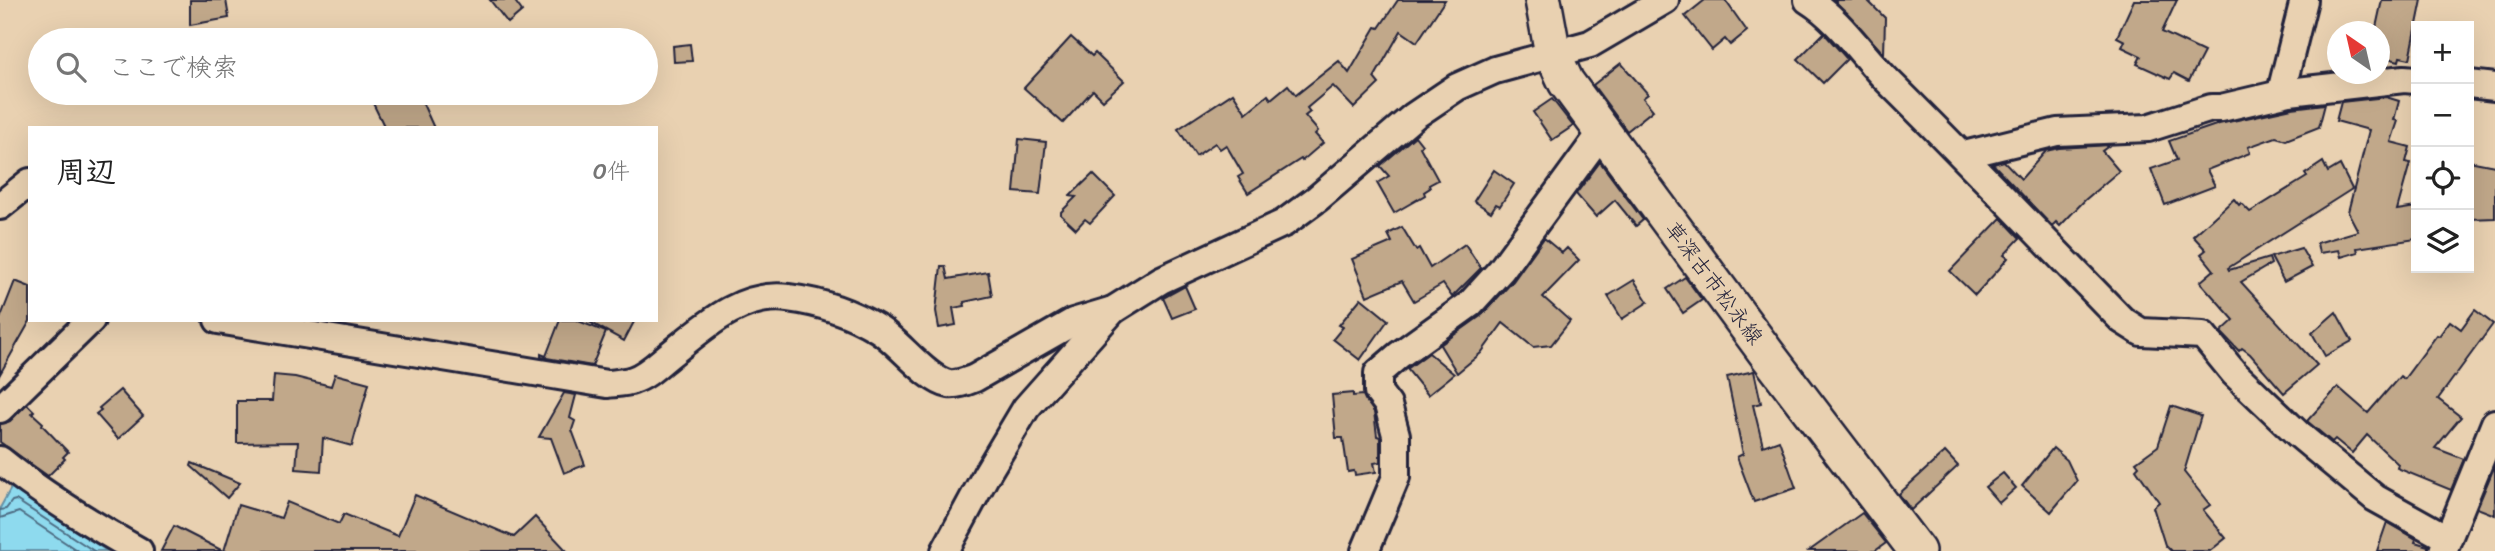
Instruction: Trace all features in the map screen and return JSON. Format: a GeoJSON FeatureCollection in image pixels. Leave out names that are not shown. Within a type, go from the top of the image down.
{"type":"FeatureCollection","features":[{"type":"Feature","properties":{"kind":"main road","name":"草深古市松永線"},"geometry":{"type":"LineString","coordinates":[[1543,0],[1553,54],[1566,82],[1917,551]]}},
{"type":"Feature","properties":{"kind":"street"},"geometry":{"type":"LineString","coordinates":[[945,551],[1026,408],[1114,310],[1161,280],[1284,223],[1318,198],[1413,116],[1457,87],[1495,70],[1590,44],[1665,0]]}},
{"type":"Feature","properties":{"kind":"street"},"geometry":{"type":"LineString","coordinates":[[1808,0],[1833,19],[1884,76],[1964,155],[2122,320],[2141,332],[2203,335],[2234,373],[2308,442],[2375,498],[2445,545],[2495,423]]}},
{"type":"Feature","properties":{"kind":"street"},"geometry":{"type":"LineString","coordinates":[[2304,0],[2281,92],[2411,80]]}},
{"type":"Feature","properties":{"kind":"street"},"geometry":{"type":"LineString","coordinates":[[2474,85],[2495,87]]}},
{"type":"Feature","properties":{"kind":"street"},"geometry":{"type":"LineString","coordinates":[[1964,155],[2057,132],[2148,128],[2211,108],[2289,92]]}},
{"type":"Feature","properties":{"kind":"street"},"geometry":{"type":"LineString","coordinates":[[1365,551],[1396,477],[1396,435],[1388,405],[1378,393],[1378,373],[1471,304],[1501,270],[1602,132]]}},
{"type":"Feature","properties":{"kind":"street"},"geometry":{"type":"LineString","coordinates":[[0,206],[28,184]]}},
{"type":"Feature","properties":{"kind":"street"},"geometry":{"type":"LineString","coordinates":[[230,322],[607,384],[633,380],[650,371],[737,304],[758,298],[787,298],[842,311],[880,330],[929,373],[947,384],[960,384],[1073,322],[1114,310]]}},
{"type":"Feature","properties":{"kind":"street"},"geometry":{"type":"LineString","coordinates":[[0,409],[89,322]]}},
{"type":"Feature","properties":{"kind":"street"},"geometry":{"type":"LineString","coordinates":[[0,460],[34,486],[139,551]]}},
{"type":"Feature","properties":{"kind":"water"},"geometry":{"type":"Polygon","coordinates":[[[11,488],[107,551],[0,551],[0,508],[11,488]]]}},
{"type":"Feature","properties":{"kind":"building"},"geometry":{"type":"Polygon","coordinates":[[[190,0],[226,0],[229,18],[190,25],[190,0]]]}},
{"type":"Feature","properties":{"kind":"building"},"geometry":{"type":"Polygon","coordinates":[[[490,0],[514,0],[522,11],[508,23],[490,0]]]}},
{"type":"Feature","properties":{"kind":"building"},"geometry":{"type":"Polygon","coordinates":[[[1398,0],[1445,0],[1417,42],[1401,31],[1374,78],[1379,84],[1354,108],[1333,86],[1307,108],[1310,112],[1305,116],[1318,131],[1315,134],[1323,143],[1302,161],[1301,159],[1248,193],[1238,177],[1243,174],[1226,145],[1220,149],[1215,143],[1196,156],[1178,129],[1233,93],[1246,113],[1268,95],[1271,99],[1288,85],[1296,95],[1339,61],[1349,73],[1376,27],[1379,28],[1398,0]]]}},
{"type":"Feature","properties":{"kind":"building"},"geometry":{"type":"Polygon","coordinates":[[[1705,0],[1725,0],[1747,31],[1730,45],[1725,39],[1712,50],[1685,16],[1705,0]]]}},
{"type":"Feature","properties":{"kind":"building"},"geometry":{"type":"Polygon","coordinates":[[[1834,0],[1867,0],[1885,18],[1884,54],[1834,0]]]}},
{"type":"Feature","properties":{"kind":"building"},"geometry":{"type":"Polygon","coordinates":[[[2134,0],[2177,0],[2162,32],[2204,52],[2189,81],[2174,73],[2170,79],[2137,64],[2141,56],[2122,47],[2125,41],[2117,37],[2134,0]]]}},
{"type":"Feature","properties":{"kind":"building"},"geometry":{"type":"Polygon","coordinates":[[[2382,0],[2422,0],[2418,21],[2411,21],[2410,59],[2400,57],[2399,61],[2390,59],[2390,21],[2377,21],[2382,0]]]}},
{"type":"Feature","properties":{"kind":"building"},"geometry":{"type":"Polygon","coordinates":[[[1824,33],[1847,59],[1823,83],[1798,59],[1824,33]]]}},
{"type":"Feature","properties":{"kind":"building"},"geometry":{"type":"Polygon","coordinates":[[[1071,37],[1092,56],[1095,53],[1124,81],[1103,100],[1093,90],[1063,123],[1024,88],[1071,37]]]}},
{"type":"Feature","properties":{"kind":"building"},"geometry":{"type":"Polygon","coordinates":[[[690,44],[692,61],[674,62],[673,46],[690,44]]]}},
{"type":"Feature","properties":{"kind":"building"},"geometry":{"type":"Polygon","coordinates":[[[1621,63],[1648,94],[1643,98],[1653,110],[1627,131],[1593,85],[1621,63]]]}},
{"type":"Feature","properties":{"kind":"building"},"geometry":{"type":"Polygon","coordinates":[[[2386,97],[2399,101],[2394,120],[2398,121],[2391,142],[2410,147],[2406,162],[2410,163],[2397,210],[2411,208],[2411,240],[2357,248],[2358,252],[2341,257],[2339,250],[2319,253],[2317,243],[2358,231],[2348,212],[2369,130],[2336,121],[2341,102],[2386,97]]]}},
{"type":"Feature","properties":{"kind":"building"},"geometry":{"type":"Polygon","coordinates":[[[1552,99],[1573,126],[1552,140],[1533,112],[1552,99]]]}},
{"type":"Feature","properties":{"kind":"building"},"geometry":{"type":"Polygon","coordinates":[[[2325,104],[2319,127],[2286,140],[2276,137],[2248,147],[2250,153],[2207,170],[2215,186],[2165,205],[2151,169],[2177,160],[2169,141],[2219,124],[2292,108],[2325,104]]]}},
{"type":"Feature","properties":{"kind":"building"},"geometry":{"type":"Polygon","coordinates":[[[374,105],[423,105],[433,126],[384,126],[374,105]]]}},
{"type":"Feature","properties":{"kind":"building"},"geometry":{"type":"Polygon","coordinates":[[[1415,136],[1438,180],[1429,185],[1425,195],[1394,213],[1377,183],[1389,176],[1380,166],[1415,136]]]}},
{"type":"Feature","properties":{"kind":"building"},"geometry":{"type":"Polygon","coordinates":[[[1019,139],[1046,142],[1040,194],[1014,192],[1019,139]]]}},
{"type":"Feature","properties":{"kind":"building"},"geometry":{"type":"Polygon","coordinates":[[[2110,145],[2102,151],[2119,171],[2060,226],[2056,222],[2052,226],[1993,164],[2004,161],[2021,179],[2046,151],[2110,145]]]}},
{"type":"Feature","properties":{"kind":"building"},"geometry":{"type":"Polygon","coordinates":[[[1600,162],[1643,220],[1636,226],[1615,200],[1596,217],[1576,194],[1600,162]]]}},
{"type":"Feature","properties":{"kind":"building"},"geometry":{"type":"Polygon","coordinates":[[[2323,162],[2328,172],[2340,165],[2352,189],[2228,268],[2229,270],[2269,258],[2271,264],[2241,282],[2317,365],[2284,393],[2250,354],[2242,348],[2239,351],[2221,332],[2234,320],[2200,282],[2214,270],[2201,254],[2206,250],[2193,236],[2234,199],[2250,212],[2307,177],[2305,174],[2323,162]]]}},
{"type":"Feature","properties":{"kind":"building"},"geometry":{"type":"Polygon","coordinates":[[[2474,162],[2495,166],[2495,218],[2474,219],[2474,162]]]}},
{"type":"Feature","properties":{"kind":"building"},"geometry":{"type":"Polygon","coordinates":[[[1494,170],[1514,184],[1500,206],[1496,204],[1491,212],[1474,201],[1494,170]]]}},
{"type":"Feature","properties":{"kind":"building"},"geometry":{"type":"Polygon","coordinates":[[[1093,174],[1115,196],[1090,223],[1085,219],[1076,229],[1061,212],[1076,197],[1070,196],[1093,174]]]}},
{"type":"Feature","properties":{"kind":"building"},"geometry":{"type":"Polygon","coordinates":[[[2001,218],[2020,238],[2004,255],[2008,258],[1975,295],[1950,271],[2001,218]]]}},
{"type":"Feature","properties":{"kind":"building"},"geometry":{"type":"Polygon","coordinates":[[[1402,227],[1416,250],[1419,248],[1430,268],[1465,244],[1481,268],[1452,297],[1443,284],[1414,301],[1402,281],[1367,296],[1352,259],[1392,242],[1388,234],[1402,227]]]}},
{"type":"Feature","properties":{"kind":"building"},"geometry":{"type":"Polygon","coordinates":[[[1544,238],[1562,253],[1567,248],[1579,260],[1543,297],[1570,321],[1551,345],[1533,347],[1503,323],[1481,353],[1457,373],[1440,345],[1482,315],[1513,281],[1544,238]]]}},
{"type":"Feature","properties":{"kind":"building"},"geometry":{"type":"Polygon","coordinates":[[[2301,248],[2312,267],[2284,282],[2271,257],[2301,248]]]}},
{"type":"Feature","properties":{"kind":"building"},"geometry":{"type":"Polygon","coordinates":[[[941,266],[945,266],[948,279],[988,272],[992,296],[964,302],[965,306],[953,308],[956,325],[939,328],[936,311],[941,266]]]}},
{"type":"Feature","properties":{"kind":"building"},"geometry":{"type":"Polygon","coordinates":[[[1685,277],[1702,300],[1683,313],[1667,289],[1685,277]]]}},
{"type":"Feature","properties":{"kind":"building"},"geometry":{"type":"Polygon","coordinates":[[[1634,280],[1648,302],[1622,319],[1608,296],[1634,280]]]}},
{"type":"Feature","properties":{"kind":"building"},"geometry":{"type":"Polygon","coordinates":[[[15,281],[28,286],[29,322],[0,374],[0,319],[15,281]]]}},
{"type":"Feature","properties":{"kind":"building"},"geometry":{"type":"Polygon","coordinates":[[[1185,286],[1195,309],[1172,318],[1163,298],[1185,286]]]}},
{"type":"Feature","properties":{"kind":"building"},"geometry":{"type":"Polygon","coordinates":[[[1361,298],[1388,320],[1360,360],[1333,339],[1343,327],[1339,325],[1361,298]]]}},
{"type":"Feature","properties":{"kind":"building"},"geometry":{"type":"Polygon","coordinates":[[[2475,310],[2493,324],[2438,399],[2461,417],[2435,448],[2464,459],[2451,490],[2397,468],[2398,464],[2367,435],[2352,453],[2335,439],[2332,442],[2307,421],[2338,387],[2368,413],[2400,376],[2404,379],[2450,321],[2461,329],[2475,310]]]}},
{"type":"Feature","properties":{"kind":"building"},"geometry":{"type":"Polygon","coordinates":[[[2336,312],[2352,341],[2325,356],[2312,333],[2336,312]]]}},
{"type":"Feature","properties":{"kind":"building"},"geometry":{"type":"Polygon","coordinates":[[[559,322],[581,322],[606,332],[592,366],[541,357],[541,354],[546,356],[559,322]]]}},
{"type":"Feature","properties":{"kind":"building"},"geometry":{"type":"Polygon","coordinates":[[[590,322],[634,322],[624,341],[590,322]]]}},
{"type":"Feature","properties":{"kind":"building"},"geometry":{"type":"Polygon","coordinates":[[[1429,353],[1454,374],[1428,395],[1407,369],[1429,353]]]}},
{"type":"Feature","properties":{"kind":"building"},"geometry":{"type":"Polygon","coordinates":[[[1754,371],[1761,403],[1753,405],[1763,446],[1779,440],[1796,488],[1754,502],[1737,457],[1743,454],[1727,377],[1754,371]]]}},
{"type":"Feature","properties":{"kind":"building"},"geometry":{"type":"Polygon","coordinates":[[[335,374],[369,383],[352,446],[323,438],[321,471],[296,469],[298,442],[237,443],[237,401],[272,401],[274,375],[331,386],[335,374]]]}},
{"type":"Feature","properties":{"kind":"building"},"geometry":{"type":"Polygon","coordinates":[[[120,390],[143,416],[118,439],[96,414],[101,410],[99,408],[120,390]]]}},
{"type":"Feature","properties":{"kind":"building"},"geometry":{"type":"Polygon","coordinates":[[[564,393],[576,395],[570,418],[575,421],[572,430],[585,465],[564,473],[551,438],[539,437],[564,393]]]}},
{"type":"Feature","properties":{"kind":"building"},"geometry":{"type":"Polygon","coordinates":[[[1353,393],[1353,396],[1363,395],[1374,412],[1377,436],[1380,437],[1380,462],[1374,463],[1376,472],[1355,475],[1354,471],[1348,472],[1343,438],[1336,438],[1332,395],[1353,393]]]}},
{"type":"Feature","properties":{"kind":"building"},"geometry":{"type":"Polygon","coordinates":[[[27,404],[42,425],[68,452],[63,457],[65,459],[48,476],[0,442],[0,424],[10,421],[27,404]]]}},
{"type":"Feature","properties":{"kind":"building"},"geometry":{"type":"Polygon","coordinates":[[[2171,406],[2201,416],[2184,472],[2210,505],[2203,510],[2226,538],[2210,551],[2171,551],[2165,545],[2153,507],[2159,502],[2136,469],[2139,466],[2136,462],[2158,446],[2171,406]]]}},
{"type":"Feature","properties":{"kind":"building"},"geometry":{"type":"Polygon","coordinates":[[[2053,448],[2067,460],[2077,481],[2051,512],[2022,486],[2053,448]]]}},
{"type":"Feature","properties":{"kind":"building"},"geometry":{"type":"Polygon","coordinates":[[[1945,452],[1958,466],[1911,510],[1899,494],[1945,452]]]}},
{"type":"Feature","properties":{"kind":"building"},"geometry":{"type":"Polygon","coordinates":[[[192,463],[240,483],[227,498],[191,466],[192,463]]]}},
{"type":"Feature","properties":{"kind":"building"},"geometry":{"type":"Polygon","coordinates":[[[2495,465],[2495,515],[2477,508],[2495,465]]]}},
{"type":"Feature","properties":{"kind":"building"},"geometry":{"type":"Polygon","coordinates":[[[2003,473],[2016,488],[1999,503],[1985,487],[2003,473]]]}},
{"type":"Feature","properties":{"kind":"building"},"geometry":{"type":"Polygon","coordinates":[[[415,495],[514,537],[535,517],[567,551],[224,551],[238,505],[281,518],[287,502],[339,524],[344,514],[398,536],[415,495]]]}},
{"type":"Feature","properties":{"kind":"building"},"geometry":{"type":"Polygon","coordinates":[[[1862,513],[1886,543],[1875,551],[1809,551],[1862,513]]]}},
{"type":"Feature","properties":{"kind":"building"},"geometry":{"type":"Polygon","coordinates":[[[2387,522],[2416,539],[2415,542],[2428,546],[2428,551],[2377,551],[2387,522]]]}},
{"type":"Feature","properties":{"kind":"building"},"geometry":{"type":"Polygon","coordinates":[[[174,526],[223,551],[161,551],[174,526]]]}}]}
